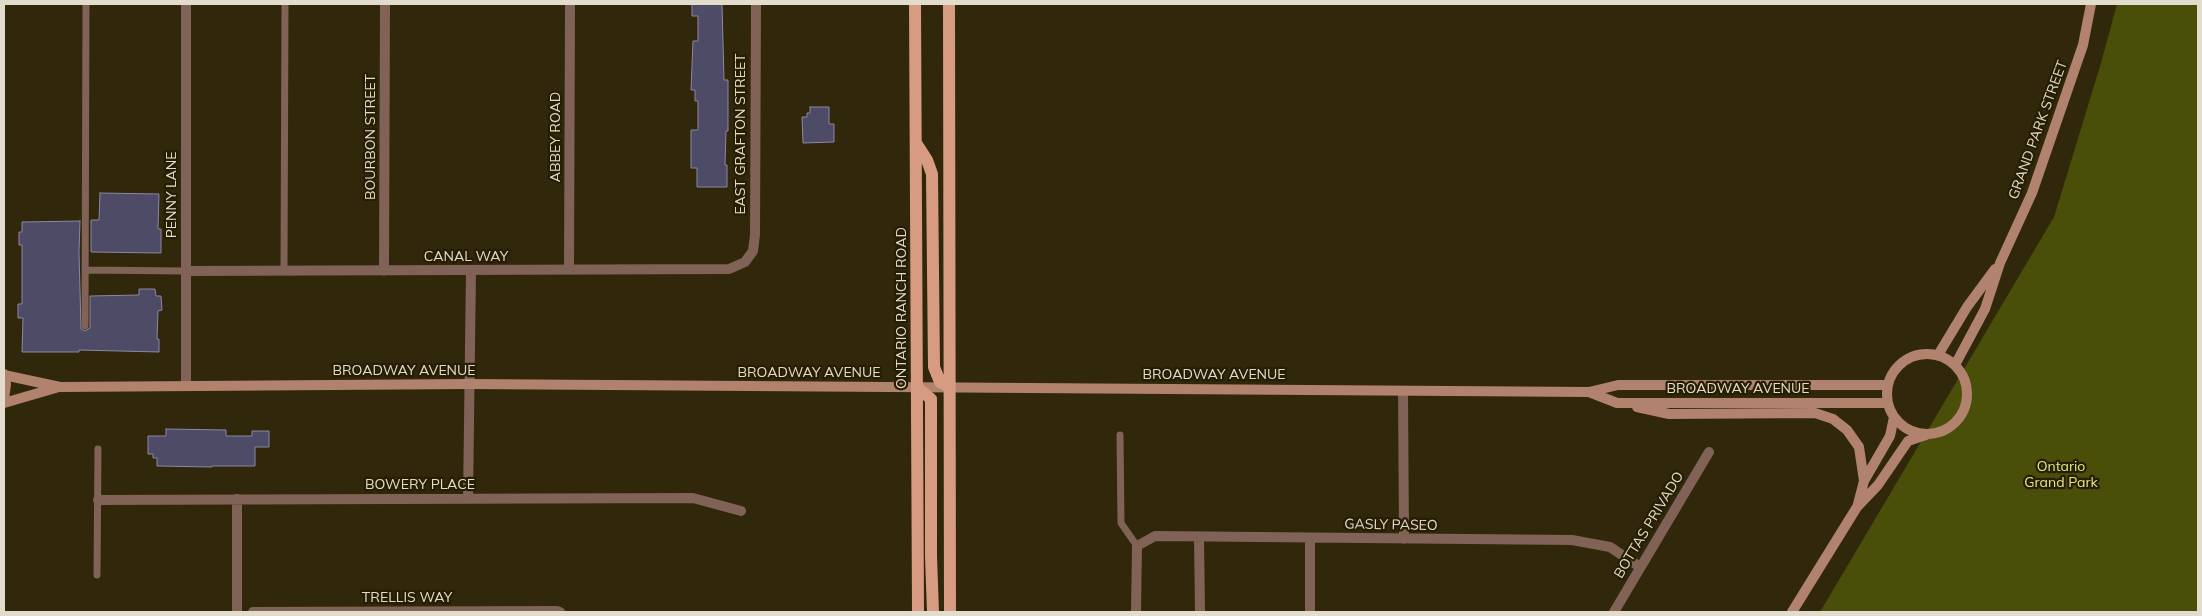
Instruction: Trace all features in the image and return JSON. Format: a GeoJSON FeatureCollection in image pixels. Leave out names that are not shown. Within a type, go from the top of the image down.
{"type":"FeatureCollection","features":[{"type":"Feature","properties":{"kind":"main road","name":"ONTARIO RANCH ROAD"},"geometry":{"type":"LineString","coordinates":[[915,4],[918,612]]}},
{"type":"Feature","properties":{"kind":"main road"},"geometry":{"type":"LineString","coordinates":[[949,4],[950,612]]}},
{"type":"Feature","properties":{"kind":"main road"},"geometry":{"type":"LineString","coordinates":[[916,144],[927,160],[932,174],[934,368],[940,382],[949,387]]}},
{"type":"Feature","properties":{"kind":"main road"},"geometry":{"type":"LineString","coordinates":[[917,387],[931,399],[933,612]]}},
{"type":"Feature","properties":{"kind":"street","name":"PENNY LANE"},"geometry":{"type":"LineString","coordinates":[[186,4],[186,386]]}},
{"type":"Feature","properties":{"kind":"street","name":"BOURBON STREET"},"geometry":{"type":"LineString","coordinates":[[384,271],[385,4]]}},
{"type":"Feature","properties":{"kind":"street","name":"ABBEY ROAD"},"geometry":{"type":"LineString","coordinates":[[569,270],[570,4]]}},
{"type":"Feature","properties":{"kind":"street","name":"EAST GRAFTON STREET"},"geometry":{"type":"LineString","coordinates":[[745,262],[753,251],[755,235],[756,4]]}},
{"type":"Feature","properties":{"kind":"street","name":"GRAND PARK STREET"},"geometry":{"type":"LineString","coordinates":[[1955,365],[1985,310],[2000,263],[2035,184],[2083,45],[2091,4]]}},
{"type":"Feature","properties":{"kind":"street","name":"CANAL WAY"},"geometry":{"type":"LineString","coordinates":[[186,271],[729,269],[745,262]]}},
{"type":"Feature","properties":{"kind":"street","name":"GRAND PARK STREET"},"geometry":{"type":"LineString","coordinates":[[1938,355],[1967,307],[2000,263]]}},
{"type":"Feature","properties":{"kind":"street"},"geometry":{"type":"LineString","coordinates":[[468,499],[471,270]]}},
{"type":"Feature","properties":{"kind":"street"},"geometry":{"type":"LineString","coordinates":[[1792,612],[1857,507],[1878,485],[1908,441],[1939,433],[1950,428],[1964,410],[1967,398],[1966,386],[1962,375],[1955,365],[1938,355],[1925,354],[1914,356],[1903,362],[1894,371],[1887,385],[1888,403],[1894,417],[1908,430],[1927,435]]}},
{"type":"Feature","properties":{"kind":"street","name":"BROADWAY AVENUE"},"geometry":{"type":"LineString","coordinates":[[4,374],[60,387],[469,384],[1589,392],[1618,385],[1887,385]]}},
{"type":"Feature","properties":{"kind":"street"},"geometry":{"type":"LineString","coordinates":[[4,374],[6,384],[4,399]]}},
{"type":"Feature","properties":{"kind":"street","name":"BROADWAY AVENUE"},"geometry":{"type":"LineString","coordinates":[[4,403],[60,387]]}},
{"type":"Feature","properties":{"kind":"street"},"geometry":{"type":"LineString","coordinates":[[1403,391],[1404,539]]}},
{"type":"Feature","properties":{"kind":"street","name":"BROADWAY AVENUE"},"geometry":{"type":"LineString","coordinates":[[1589,392],[1617,403],[1888,403]]}},
{"type":"Feature","properties":{"kind":"street"},"geometry":{"type":"LineString","coordinates":[[1617,403],[1670,414],[1815,413],[1833,419],[1847,430],[1859,447],[1864,481]]}},
{"type":"Feature","properties":{"kind":"street"},"geometry":{"type":"LineString","coordinates":[[1857,507],[1864,481],[1890,436],[1894,417]]}},
{"type":"Feature","properties":{"kind":"street","name":"BOTTAS PRIVADO"},"geometry":{"type":"LineString","coordinates":[[1614,612],[1708,452]]}},
{"type":"Feature","properties":{"kind":"street","name":"BOWERY PLACE"},"geometry":{"type":"LineString","coordinates":[[98,500],[693,498],[741,511]]}},
{"type":"Feature","properties":{"kind":"street"},"geometry":{"type":"LineString","coordinates":[[237,499],[237,612]]}},
{"type":"Feature","properties":{"kind":"street","name":"GASLY PASEO"},"geometry":{"type":"LineString","coordinates":[[1137,546],[1156,536],[1572,540],[1610,547],[1640,567]]}},
{"type":"Feature","properties":{"kind":"street"},"geometry":{"type":"LineString","coordinates":[[1199,537],[1200,612]]}},
{"type":"Feature","properties":{"kind":"street"},"geometry":{"type":"LineString","coordinates":[[1310,538],[1310,612]]}},
{"type":"Feature","properties":{"kind":"street"},"geometry":{"type":"LineString","coordinates":[[1136,612],[1137,546]]}},
{"type":"Feature","properties":{"kind":"street","name":"TRELLIS WAY"},"geometry":{"type":"LineString","coordinates":[[253,612],[560,612]]}},
{"type":"Feature","properties":{"kind":"lane"},"geometry":{"type":"LineString","coordinates":[[85,326],[86,4]]}},
{"type":"Feature","properties":{"kind":"lane"},"geometry":{"type":"LineString","coordinates":[[284,271],[285,4]]}},
{"type":"Feature","properties":{"kind":"lane"},"geometry":{"type":"LineString","coordinates":[[85,270],[186,271]]}},
{"type":"Feature","properties":{"kind":"lane"},"geometry":{"type":"LineString","coordinates":[[1120,435],[1121,523],[1137,546]]}},
{"type":"Feature","properties":{"kind":"lane"},"geometry":{"type":"LineString","coordinates":[[98,449],[98,575]]}},
{"type":"Feature","properties":{"kind":"green space","name":"Ontario Grand Park"},"geometry":{"type":"Polygon","coordinates":[[[2117,4],[2198,4],[2198,612],[1820,612],[2054,217],[2117,4]]]}},
{"type":"Feature","properties":{"kind":"building"},"geometry":{"type":"Polygon","coordinates":[[[692,4],[722,4],[724,80],[728,80],[728,131],[726,131],[725,165],[727,165],[727,187],[697,187],[697,168],[691,168],[691,130],[698,130],[698,101],[695,101],[695,90],[691,90],[693,41],[698,41],[698,16],[692,16],[692,4]]]}},
{"type":"Feature","properties":{"kind":"building"},"geometry":{"type":"Polygon","coordinates":[[[810,107],[829,107],[829,124],[834,124],[834,142],[803,143],[802,117],[807,117],[807,113],[810,113],[810,107]]]}},
{"type":"Feature","properties":{"kind":"building"},"geometry":{"type":"Polygon","coordinates":[[[100,193],[159,194],[158,229],[161,229],[161,253],[91,252],[91,220],[99,220],[100,193]]]}},
{"type":"Feature","properties":{"kind":"building"},"geometry":{"type":"Polygon","coordinates":[[[80,221],[81,329],[85,331],[90,328],[90,296],[139,295],[139,289],[155,289],[156,296],[161,296],[162,310],[158,311],[157,339],[159,339],[159,352],[79,350],[79,352],[22,352],[23,318],[18,318],[18,304],[22,304],[22,245],[19,245],[19,232],[22,232],[22,222],[80,221]]]}},
{"type":"Feature","properties":{"kind":"building"},"geometry":{"type":"Polygon","coordinates":[[[166,429],[226,430],[226,436],[252,436],[252,431],[269,431],[269,447],[255,447],[255,466],[157,466],[157,458],[153,458],[153,454],[148,454],[148,436],[166,436],[166,429]]]}}]}
